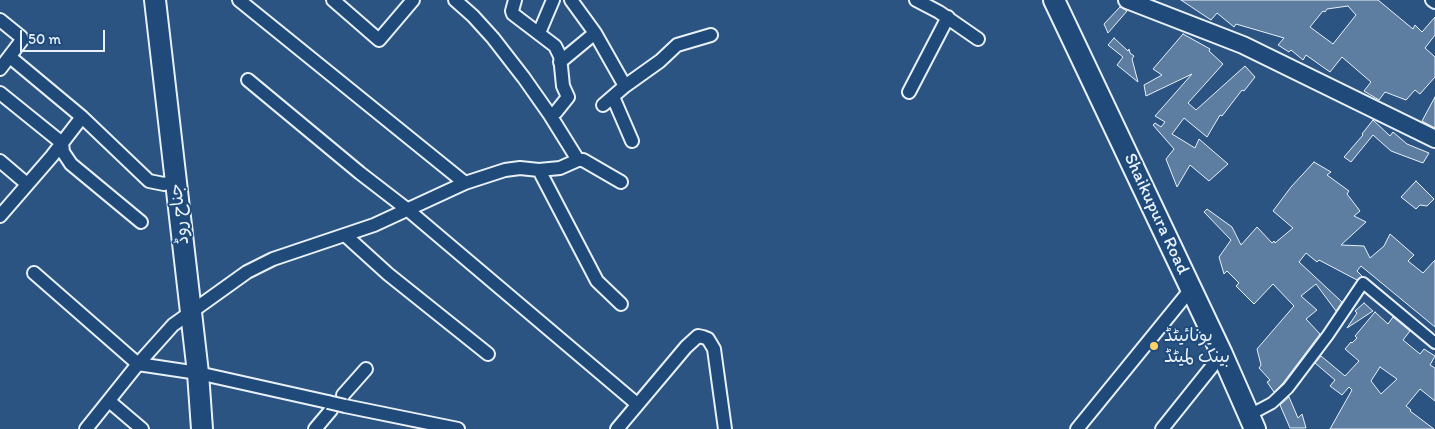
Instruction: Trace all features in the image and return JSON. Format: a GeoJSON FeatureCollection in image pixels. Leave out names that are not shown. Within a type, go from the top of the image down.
{"type":"FeatureCollection","features":[{"type":"Feature","properties":{"kind":"main road","name":"جناح روڈ"},"geometry":{"type":"LineString","coordinates":[[155,0],[198,374],[202,429]]}},
{"type":"Feature","properties":{"kind":"main road","name":"Shaikupura Road"},"geometry":{"type":"LineString","coordinates":[[1054,0],[1222,354],[1256,420],[1266,429]]}},
{"type":"Feature","properties":{"kind":"main road","name":"Shaikupura Road"},"geometry":{"type":"LineString","coordinates":[[1066,0],[1230,350],[1256,420]]}},
{"type":"Feature","properties":{"kind":"street"},"geometry":{"type":"LineString","coordinates":[[239,0],[466,183]]}},
{"type":"Feature","properties":{"kind":"street"},"geometry":{"type":"LineString","coordinates":[[333,0],[379,40],[413,0]]}},
{"type":"Feature","properties":{"kind":"street"},"geometry":{"type":"LineString","coordinates":[[515,0],[513,14],[558,50],[563,86],[568,97],[556,112],[550,115]]}},
{"type":"Feature","properties":{"kind":"street"},"geometry":{"type":"LineString","coordinates":[[539,33],[553,0]]}},
{"type":"Feature","properties":{"kind":"street"},"geometry":{"type":"LineString","coordinates":[[571,0],[595,33],[624,86]]}},
{"type":"Feature","properties":{"kind":"street"},"geometry":{"type":"LineString","coordinates":[[916,0],[948,17],[978,39]]}},
{"type":"Feature","properties":{"kind":"street"},"geometry":{"type":"LineString","coordinates":[[1127,0],[1243,45],[1435,139]]}},
{"type":"Feature","properties":{"kind":"street"},"geometry":{"type":"LineString","coordinates":[[460,2],[493,38],[550,115],[578,160]]}},
{"type":"Feature","properties":{"kind":"street"},"geometry":{"type":"LineString","coordinates":[[909,92],[948,17]]}},
{"type":"Feature","properties":{"kind":"street"},"geometry":{"type":"LineString","coordinates":[[0,20],[21,37],[22,40],[0,69]]}},
{"type":"Feature","properties":{"kind":"street"},"geometry":{"type":"LineString","coordinates":[[560,62],[595,33]]}},
{"type":"Feature","properties":{"kind":"street"},"geometry":{"type":"LineString","coordinates":[[632,141],[608,101],[624,86],[660,61],[677,45],[711,36]]}},
{"type":"Feature","properties":{"kind":"street"},"geometry":{"type":"LineString","coordinates":[[10,57],[82,117],[149,181],[164,184],[176,181]]}},
{"type":"Feature","properties":{"kind":"street"},"geometry":{"type":"LineString","coordinates":[[248,80],[360,173],[408,210],[637,404]]}},
{"type":"Feature","properties":{"kind":"street"},"geometry":{"type":"LineString","coordinates":[[0,93],[62,143]]}},
{"type":"Feature","properties":{"kind":"street"},"geometry":{"type":"LineString","coordinates":[[0,216],[82,117]]}},
{"type":"Feature","properties":{"kind":"street"},"geometry":{"type":"LineString","coordinates":[[62,143],[62,152],[71,164],[141,222]]}},
{"type":"Feature","properties":{"kind":"street"},"geometry":{"type":"LineString","coordinates":[[86,429],[138,364],[173,325],[247,272],[273,259],[374,225],[466,183],[505,170],[560,168],[578,160],[583,160],[621,182]]}},
{"type":"Feature","properties":{"kind":"street"},"geometry":{"type":"LineString","coordinates":[[0,161],[27,184]]}},
{"type":"Feature","properties":{"kind":"street"},"geometry":{"type":"LineString","coordinates":[[539,170],[597,281],[621,304]]}},
{"type":"Feature","properties":{"kind":"street"},"geometry":{"type":"LineString","coordinates":[[345,235],[388,274],[488,354]]}},
{"type":"Feature","properties":{"kind":"street"},"geometry":{"type":"LineString","coordinates":[[34,273],[138,364],[198,374],[330,406]]}},
{"type":"Feature","properties":{"kind":"street"},"geometry":{"type":"LineString","coordinates":[[1256,420],[1288,388],[1328,335],[1363,283],[1435,343]]}},
{"type":"Feature","properties":{"kind":"street"},"geometry":{"type":"LineString","coordinates":[[1077,429],[1191,289]]}},
{"type":"Feature","properties":{"kind":"street"},"geometry":{"type":"LineString","coordinates":[[617,429],[694,338],[704,337],[712,344],[714,349],[725,429]]}},
{"type":"Feature","properties":{"kind":"street"},"geometry":{"type":"LineString","coordinates":[[1162,429],[1222,354]]}},
{"type":"Feature","properties":{"kind":"street"},"geometry":{"type":"LineString","coordinates":[[315,429],[330,406],[344,400],[366,369]]}},
{"type":"Feature","properties":{"kind":"street"},"geometry":{"type":"LineString","coordinates":[[344,400],[458,429]]}},
{"type":"Feature","properties":{"kind":"street"},"geometry":{"type":"LineString","coordinates":[[108,401],[142,429]]}},
{"type":"Feature","properties":{"kind":"building"},"geometry":{"type":"Polygon","coordinates":[[[1181,0],[1378,0],[1413,29],[1415,25],[1422,32],[1435,17],[1435,35],[1425,48],[1435,57],[1435,77],[1420,94],[1415,90],[1406,100],[1385,92],[1379,100],[1364,91],[1371,82],[1342,57],[1330,72],[1306,55],[1303,60],[1291,50],[1289,52],[1278,45],[1284,38],[1236,24],[1234,27],[1217,13],[1211,20],[1181,0]],[[1348,6],[1327,9],[1325,12],[1323,11],[1310,27],[1333,44],[1356,15],[1348,6]]]}},
{"type":"Feature","properties":{"kind":"building"},"geometry":{"type":"Polygon","coordinates":[[[1120,7],[1127,11],[1108,33],[1104,24],[1120,7]]]}},
{"type":"Feature","properties":{"kind":"building"},"geometry":{"type":"Polygon","coordinates":[[[1183,34],[1210,49],[1209,51],[1223,64],[1188,103],[1196,110],[1245,66],[1255,77],[1244,91],[1242,90],[1222,116],[1220,115],[1207,137],[1184,118],[1172,134],[1195,148],[1199,139],[1228,164],[1209,181],[1190,165],[1177,187],[1166,159],[1174,149],[1153,125],[1155,123],[1161,127],[1165,122],[1155,116],[1192,74],[1146,96],[1144,85],[1162,75],[1153,69],[1183,34]]]}},
{"type":"Feature","properties":{"kind":"building"},"geometry":{"type":"Polygon","coordinates":[[[1114,38],[1128,51],[1129,49],[1130,53],[1134,56],[1132,59],[1138,82],[1117,65],[1123,57],[1108,45],[1114,38]]]}},
{"type":"Feature","properties":{"kind":"building"},"geometry":{"type":"Polygon","coordinates":[[[1435,97],[1435,128],[1422,121],[1435,97]]]}},
{"type":"Feature","properties":{"kind":"building"},"geometry":{"type":"Polygon","coordinates":[[[1373,120],[1390,136],[1393,132],[1407,144],[1429,153],[1423,163],[1391,151],[1373,135],[1351,162],[1344,157],[1373,120]]]}},
{"type":"Feature","properties":{"kind":"building"},"geometry":{"type":"Polygon","coordinates":[[[1314,162],[1331,172],[1327,175],[1349,191],[1347,194],[1360,211],[1354,216],[1366,222],[1341,245],[1364,246],[1370,258],[1384,246],[1390,234],[1414,255],[1408,261],[1423,273],[1435,260],[1435,327],[1361,266],[1357,271],[1362,276],[1357,280],[1319,260],[1317,262],[1306,253],[1299,262],[1342,302],[1336,311],[1316,284],[1301,296],[1317,310],[1306,319],[1320,334],[1274,392],[1267,382],[1270,380],[1259,368],[1261,365],[1257,349],[1294,306],[1273,284],[1254,304],[1236,286],[1239,283],[1227,271],[1224,274],[1219,257],[1231,240],[1204,212],[1207,209],[1232,227],[1241,245],[1257,227],[1272,243],[1274,241],[1275,243],[1293,228],[1273,211],[1291,187],[1314,162]]]}},
{"type":"Feature","properties":{"kind":"building"},"geometry":{"type":"Polygon","coordinates":[[[1416,181],[1434,199],[1427,206],[1420,205],[1416,209],[1401,197],[1416,181]]]}},
{"type":"Feature","properties":{"kind":"building"},"geometry":{"type":"Polygon","coordinates":[[[1364,303],[1373,311],[1347,328],[1357,313],[1355,311],[1364,303]]]}},
{"type":"Feature","properties":{"kind":"building"},"geometry":{"type":"Polygon","coordinates":[[[1375,312],[1388,324],[1393,317],[1410,331],[1403,340],[1420,354],[1424,349],[1435,356],[1430,365],[1435,368],[1435,401],[1420,389],[1406,406],[1434,429],[1330,429],[1352,390],[1349,387],[1342,395],[1330,386],[1335,380],[1315,363],[1321,356],[1345,376],[1359,361],[1345,349],[1357,338],[1355,336],[1375,312]],[[1380,367],[1371,381],[1381,394],[1397,379],[1380,367]]]}},
{"type":"Feature","properties":{"kind":"building"},"geometry":{"type":"Polygon","coordinates":[[[1289,397],[1298,418],[1302,414],[1306,428],[1290,428],[1280,405],[1289,397]]]}},
{"type":"Feature","properties":{"kind":"place","name":"یونائیٹڈ بینک لمیٹڈ"},"geometry":{"type":"Point","coordinates":[1154,346]}}]}
